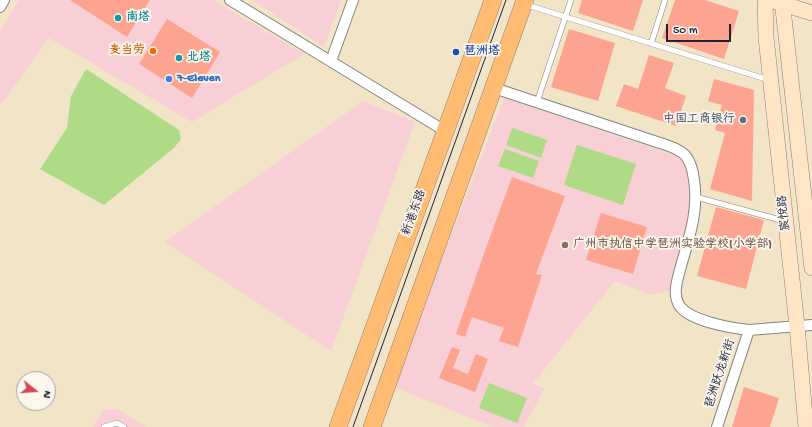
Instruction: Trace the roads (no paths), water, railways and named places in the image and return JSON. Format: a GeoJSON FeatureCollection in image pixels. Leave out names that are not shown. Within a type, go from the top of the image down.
{"type":"FeatureCollection","features":[{"type":"Feature","properties":{"kind":"main road","name":"新港东路"},"geometry":{"type":"LineString","coordinates":[[338,427],[493,0]]}},
{"type":"Feature","properties":{"kind":"main road"},"geometry":{"type":"LineString","coordinates":[[372,427],[524,2]]}},
{"type":"Feature","properties":{"kind":"street"},"geometry":{"type":"LineString","coordinates":[[0,7],[4,0]]}},
{"type":"Feature","properties":{"kind":"street"},"geometry":{"type":"LineString","coordinates":[[230,0],[445,131]]}},
{"type":"Feature","properties":{"kind":"street"},"geometry":{"type":"LineString","coordinates":[[331,61],[353,0]]}},
{"type":"Feature","properties":{"kind":"street","name":"宸悦路"},"geometry":{"type":"LineString","coordinates":[[765,0],[766,37],[770,80],[786,222],[805,326],[806,427]]}},
{"type":"Feature","properties":{"kind":"street"},"geometry":{"type":"LineString","coordinates":[[779,1],[812,13]]}},
{"type":"Feature","properties":{"kind":"street","name":"宸悦路"},"geometry":{"type":"LineString","coordinates":[[779,1],[786,47],[812,268]]}},
{"type":"Feature","properties":{"kind":"street"},"geometry":{"type":"LineString","coordinates":[[494,88],[673,148],[684,154],[691,164],[696,197],[695,216],[676,286],[676,297],[680,306],[686,312],[696,317],[721,325],[749,330]]}},
{"type":"Feature","properties":{"kind":"street","name":"琶洲跃龙新街"},"geometry":{"type":"LineString","coordinates":[[717,427],[749,330],[805,326]]}},
{"type":"Feature","properties":{"kind":"lane"},"geometry":{"type":"LineString","coordinates":[[537,102],[571,0]]}},
{"type":"Feature","properties":{"kind":"lane"},"geometry":{"type":"LineString","coordinates":[[651,44],[665,0]]}},
{"type":"Feature","properties":{"kind":"lane"},"geometry":{"type":"LineString","coordinates":[[524,2],[565,17],[770,80]]}},
{"type":"Feature","properties":{"kind":"lane"},"geometry":{"type":"LineString","coordinates":[[696,197],[786,222]]}},
{"type":"Feature","properties":{"kind":"lane"},"geometry":{"type":"LineString","coordinates":[[104,427],[117,423],[124,427]]}},
{"type":"Feature","properties":{"kind":"tram line"},"geometry":{"type":"LineString","coordinates":[[353,427],[506,0]]}},
{"type":"Feature","properties":{"kind":"place","name":"南塔"},"geometry":{"type":"Point","coordinates":[118,18]}},
{"type":"Feature","properties":{"kind":"place","name":"麦当劳"},"geometry":{"type":"Point","coordinates":[153,51]}},
{"type":"Feature","properties":{"kind":"place","name":"琶洲塔"},"geometry":{"type":"Point","coordinates":[456,52]}},
{"type":"Feature","properties":{"kind":"place","name":"北塔"},"geometry":{"type":"Point","coordinates":[179,58]}},
{"type":"Feature","properties":{"kind":"place","name":"7-Eleven"},"geometry":{"type":"Point","coordinates":[169,79]}},
{"type":"Feature","properties":{"kind":"place","name":"中国工商银行"},"geometry":{"type":"Point","coordinates":[743,120]}},
{"type":"Feature","properties":{"kind":"place","name":"广州市执信中学琶洲实验学校(小学部)"},"geometry":{"type":"Point","coordinates":[565,245]}}]}
